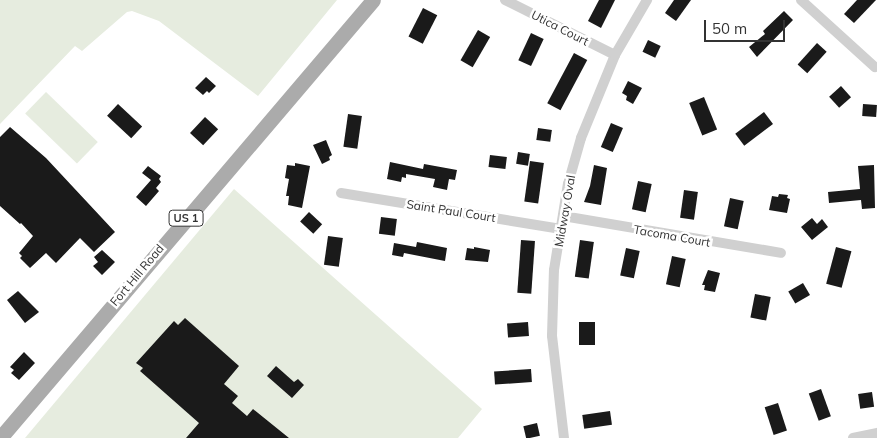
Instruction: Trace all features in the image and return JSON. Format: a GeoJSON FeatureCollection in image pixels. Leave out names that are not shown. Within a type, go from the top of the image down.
{"type":"FeatureCollection","features":[{"type":"Feature","properties":{"kind":"main road","name":"Fort Hill Road"},"geometry":{"type":"LineString","coordinates":[[0,438],[374,0]]}},
{"type":"Feature","properties":{"kind":"street","name":"Utica Court"},"geometry":{"type":"LineString","coordinates":[[505,0],[615,55]]}},
{"type":"Feature","properties":{"kind":"street","name":"Midway Oval"},"geometry":{"type":"LineString","coordinates":[[564,438],[552,336],[554,270],[568,184],[581,138],[615,55],[647,0]]}},
{"type":"Feature","properties":{"kind":"street"},"geometry":{"type":"LineString","coordinates":[[801,0],[875,67]]}},
{"type":"Feature","properties":{"kind":"street","name":"Saint Paul Court"},"geometry":{"type":"LineString","coordinates":[[341,193],[561,229]]}},
{"type":"Feature","properties":{"kind":"street","name":"Tacoma Court"},"geometry":{"type":"LineString","coordinates":[[563,216],[781,253]]}},
{"type":"Feature","properties":{"kind":"street"},"geometry":{"type":"LineString","coordinates":[[853,438],[877,433]]}},
{"type":"Feature","properties":{"kind":"shaded area"},"geometry":{"type":"Polygon","coordinates":[[[0,0],[337,0],[258,96],[159,21],[132,11],[127,12],[82,51],[75,46],[0,124],[0,0]]]}},
{"type":"Feature","properties":{"kind":"shaded area"},"geometry":{"type":"Polygon","coordinates":[[[46,92],[98,142],[77,164],[25,114],[46,92]]]}},
{"type":"Feature","properties":{"kind":"shaded area"},"geometry":{"type":"Polygon","coordinates":[[[234,189],[482,409],[458,438],[25,438],[234,189]]]}},
{"type":"Feature","properties":{"kind":"building"},"geometry":{"type":"Polygon","coordinates":[[[599,0],[615,0],[601,28],[588,21],[599,0]]]}},
{"type":"Feature","properties":{"kind":"building"},"geometry":{"type":"Polygon","coordinates":[[[674,0],[691,0],[676,21],[665,13],[674,0]]]}},
{"type":"Feature","properties":{"kind":"building"},"geometry":{"type":"Polygon","coordinates":[[[857,0],[876,0],[854,23],[844,14],[857,0]]]}},
{"type":"Feature","properties":{"kind":"building"},"geometry":{"type":"Polygon","coordinates":[[[423,8],[437,15],[423,44],[408,37],[423,8]]]}},
{"type":"Feature","properties":{"kind":"building"},"geometry":{"type":"Polygon","coordinates":[[[784,11],[793,20],[757,57],[749,47],[765,34],[763,31],[784,11]]]}},
{"type":"Feature","properties":{"kind":"building"},"geometry":{"type":"Polygon","coordinates":[[[478,30],[490,37],[473,67],[460,60],[478,30]]]}},
{"type":"Feature","properties":{"kind":"building"},"geometry":{"type":"Polygon","coordinates":[[[531,33],[544,39],[531,66],[518,60],[531,33]]]}},
{"type":"Feature","properties":{"kind":"building"},"geometry":{"type":"Polygon","coordinates":[[[648,40],[661,46],[655,58],[643,52],[648,40]]]}},
{"type":"Feature","properties":{"kind":"building"},"geometry":{"type":"Polygon","coordinates":[[[817,43],[827,52],[807,73],[798,65],[817,43]]]}},
{"type":"Feature","properties":{"kind":"building"},"geometry":{"type":"Polygon","coordinates":[[[574,53],[587,60],[560,110],[547,103],[574,53]]]}},
{"type":"Feature","properties":{"kind":"building"},"geometry":{"type":"Polygon","coordinates":[[[206,77],[216,86],[209,93],[207,91],[203,95],[195,88],[206,77]]]}},
{"type":"Feature","properties":{"kind":"building"},"geometry":{"type":"Polygon","coordinates":[[[628,81],[642,88],[633,104],[626,100],[627,96],[622,93],[628,81]]]}},
{"type":"Feature","properties":{"kind":"building"},"geometry":{"type":"Polygon","coordinates":[[[841,86],[851,97],[839,108],[829,97],[841,86]]]}},
{"type":"Feature","properties":{"kind":"building"},"geometry":{"type":"Polygon","coordinates":[[[704,97],[717,129],[702,135],[689,103],[704,97]]]}},
{"type":"Feature","properties":{"kind":"building"},"geometry":{"type":"Polygon","coordinates":[[[118,104],[142,127],[131,138],[107,116],[118,104]]]}},
{"type":"Feature","properties":{"kind":"building"},"geometry":{"type":"Polygon","coordinates":[[[863,104],[877,105],[876,117],[862,116],[863,104]]]}},
{"type":"Feature","properties":{"kind":"building"},"geometry":{"type":"Polygon","coordinates":[[[764,112],[773,124],[744,146],[735,134],[764,112]]]}},
{"type":"Feature","properties":{"kind":"building"},"geometry":{"type":"Polygon","coordinates":[[[348,114],[362,116],[357,149],[343,147],[348,114]]]}},
{"type":"Feature","properties":{"kind":"building"},"geometry":{"type":"Polygon","coordinates":[[[205,117],[218,129],[203,145],[190,133],[205,117]]]}},
{"type":"Feature","properties":{"kind":"building"},"geometry":{"type":"Polygon","coordinates":[[[611,123],[623,128],[613,152],[601,147],[611,123]]]}},
{"type":"Feature","properties":{"kind":"building"},"geometry":{"type":"Polygon","coordinates":[[[10,127],[46,158],[115,232],[94,252],[80,238],[56,263],[46,253],[30,268],[20,258],[22,256],[19,253],[33,236],[21,223],[0,206],[0,137],[10,127]]]}},
{"type":"Feature","properties":{"kind":"building"},"geometry":{"type":"Polygon","coordinates":[[[538,128],[552,130],[550,142],[536,140],[538,128]]]}},
{"type":"Feature","properties":{"kind":"building"},"geometry":{"type":"Polygon","coordinates":[[[326,140],[332,155],[329,157],[330,160],[322,164],[313,145],[326,140]]]}},
{"type":"Feature","properties":{"kind":"building"},"geometry":{"type":"Polygon","coordinates":[[[518,152],[530,154],[528,166],[516,164],[518,152]]]}},
{"type":"Feature","properties":{"kind":"building"},"geometry":{"type":"Polygon","coordinates":[[[490,155],[507,157],[505,169],[489,167],[490,155]]]}},
{"type":"Feature","properties":{"kind":"building"},"geometry":{"type":"Polygon","coordinates":[[[530,161],[544,163],[538,204],[524,202],[530,161]]]}},
{"type":"Feature","properties":{"kind":"building"},"geometry":{"type":"Polygon","coordinates":[[[390,162],[423,169],[424,164],[457,170],[455,180],[449,179],[447,190],[433,187],[435,179],[406,174],[406,178],[402,177],[401,182],[387,179],[390,162]]]}},
{"type":"Feature","properties":{"kind":"building"},"geometry":{"type":"Polygon","coordinates":[[[295,163],[310,166],[302,208],[288,205],[289,196],[286,196],[289,179],[285,178],[287,165],[295,166],[295,163]]]}},
{"type":"Feature","properties":{"kind":"building"},"geometry":{"type":"Polygon","coordinates":[[[594,165],[607,168],[601,205],[584,202],[590,186],[594,165]]]}},
{"type":"Feature","properties":{"kind":"building"},"geometry":{"type":"Polygon","coordinates":[[[874,165],[875,208],[862,209],[861,200],[829,203],[828,192],[860,189],[858,166],[874,165]]]}},
{"type":"Feature","properties":{"kind":"building"},"geometry":{"type":"Polygon","coordinates":[[[148,166],[161,176],[159,179],[161,182],[156,188],[159,191],[146,206],[136,197],[151,180],[142,173],[148,166]]]}},
{"type":"Feature","properties":{"kind":"building"},"geometry":{"type":"Polygon","coordinates":[[[638,181],[652,184],[646,212],[632,209],[638,181]]]}},
{"type":"Feature","properties":{"kind":"building"},"geometry":{"type":"Polygon","coordinates":[[[684,190],[698,192],[694,220],[680,218],[684,190]]]}},
{"type":"Feature","properties":{"kind":"building"},"geometry":{"type":"Polygon","coordinates":[[[779,194],[788,195],[787,198],[790,199],[787,213],[769,210],[772,196],[778,197],[779,194]]]}},
{"type":"Feature","properties":{"kind":"building"},"geometry":{"type":"Polygon","coordinates":[[[730,198],[744,201],[738,229],[724,226],[730,198]]]}},
{"type":"Feature","properties":{"kind":"building"},"geometry":{"type":"Polygon","coordinates":[[[309,212],[322,224],[313,234],[300,222],[309,212]]]}},
{"type":"Feature","properties":{"kind":"building"},"geometry":{"type":"Polygon","coordinates":[[[381,217],[397,219],[395,236],[379,234],[381,217]]]}},
{"type":"Feature","properties":{"kind":"building"},"geometry":{"type":"Polygon","coordinates":[[[812,218],[817,224],[822,219],[828,227],[812,240],[801,227],[812,218]]]}},
{"type":"Feature","properties":{"kind":"building"},"geometry":{"type":"Polygon","coordinates":[[[328,236],[343,238],[339,267],[324,265],[328,236]]]}},
{"type":"Feature","properties":{"kind":"building"},"geometry":{"type":"Polygon","coordinates":[[[521,240],[535,241],[531,294],[517,293],[521,240]]]}},
{"type":"Feature","properties":{"kind":"building"},"geometry":{"type":"Polygon","coordinates":[[[580,240],[594,242],[589,279],[575,277],[580,240]]]}},
{"type":"Feature","properties":{"kind":"building"},"geometry":{"type":"Polygon","coordinates":[[[417,242],[447,248],[445,261],[404,253],[403,257],[392,255],[394,243],[416,247],[417,242]]]}},
{"type":"Feature","properties":{"kind":"building"},"geometry":{"type":"Polygon","coordinates":[[[474,247],[490,250],[488,262],[465,260],[467,248],[474,249],[474,247]]]}},
{"type":"Feature","properties":{"kind":"building"},"geometry":{"type":"Polygon","coordinates":[[[836,247],[851,251],[842,288],[826,284],[836,247]]]}},
{"type":"Feature","properties":{"kind":"building"},"geometry":{"type":"Polygon","coordinates":[[[626,248],[640,251],[634,278],[620,275],[626,248]]]}},
{"type":"Feature","properties":{"kind":"building"},"geometry":{"type":"Polygon","coordinates":[[[102,250],[115,262],[102,275],[93,266],[98,262],[94,257],[102,250]]]}},
{"type":"Feature","properties":{"kind":"building"},"geometry":{"type":"Polygon","coordinates":[[[672,256],[686,259],[680,287],[666,284],[672,256]]]}},
{"type":"Feature","properties":{"kind":"building"},"geometry":{"type":"Polygon","coordinates":[[[708,270],[720,273],[715,292],[704,290],[705,285],[702,285],[708,270]]]}},
{"type":"Feature","properties":{"kind":"building"},"geometry":{"type":"Polygon","coordinates":[[[803,283],[810,295],[795,304],[788,292],[803,283]]]}},
{"type":"Feature","properties":{"kind":"building"},"geometry":{"type":"Polygon","coordinates":[[[18,291],[39,312],[25,323],[7,300],[18,291]]]}},
{"type":"Feature","properties":{"kind":"building"},"geometry":{"type":"Polygon","coordinates":[[[755,294],[771,297],[766,321],[750,318],[755,294]]]}},
{"type":"Feature","properties":{"kind":"building"},"geometry":{"type":"Polygon","coordinates":[[[185,318],[239,366],[224,384],[238,396],[232,403],[247,416],[253,409],[289,438],[186,438],[199,423],[140,371],[143,368],[136,363],[174,321],[178,325],[185,318]]]}},
{"type":"Feature","properties":{"kind":"building"},"geometry":{"type":"Polygon","coordinates":[[[528,322],[529,336],[508,337],[507,323],[528,322]]]}},
{"type":"Feature","properties":{"kind":"building"},"geometry":{"type":"Polygon","coordinates":[[[579,322],[595,322],[595,345],[579,345],[579,322]]]}},
{"type":"Feature","properties":{"kind":"building"},"geometry":{"type":"Polygon","coordinates":[[[24,352],[35,363],[19,380],[11,373],[14,370],[10,367],[24,352]]]}},
{"type":"Feature","properties":{"kind":"building"},"geometry":{"type":"Polygon","coordinates":[[[276,366],[294,382],[298,379],[304,385],[292,398],[267,376],[276,366]]]}},
{"type":"Feature","properties":{"kind":"building"},"geometry":{"type":"Polygon","coordinates":[[[531,369],[532,382],[495,385],[494,372],[531,369]]]}},
{"type":"Feature","properties":{"kind":"building"},"geometry":{"type":"Polygon","coordinates":[[[821,389],[831,416],[819,421],[809,393],[821,389]]]}},
{"type":"Feature","properties":{"kind":"building"},"geometry":{"type":"Polygon","coordinates":[[[872,392],[874,407],[860,409],[858,394],[872,392]]]}},
{"type":"Feature","properties":{"kind":"building"},"geometry":{"type":"Polygon","coordinates":[[[778,403],[787,431],[774,435],[765,407],[778,403]]]}},
{"type":"Feature","properties":{"kind":"building"},"geometry":{"type":"Polygon","coordinates":[[[610,411],[612,425],[584,429],[582,415],[610,411]]]}},
{"type":"Feature","properties":{"kind":"building"},"geometry":{"type":"Polygon","coordinates":[[[537,423],[540,436],[526,438],[523,426],[537,423]]]}}]}
